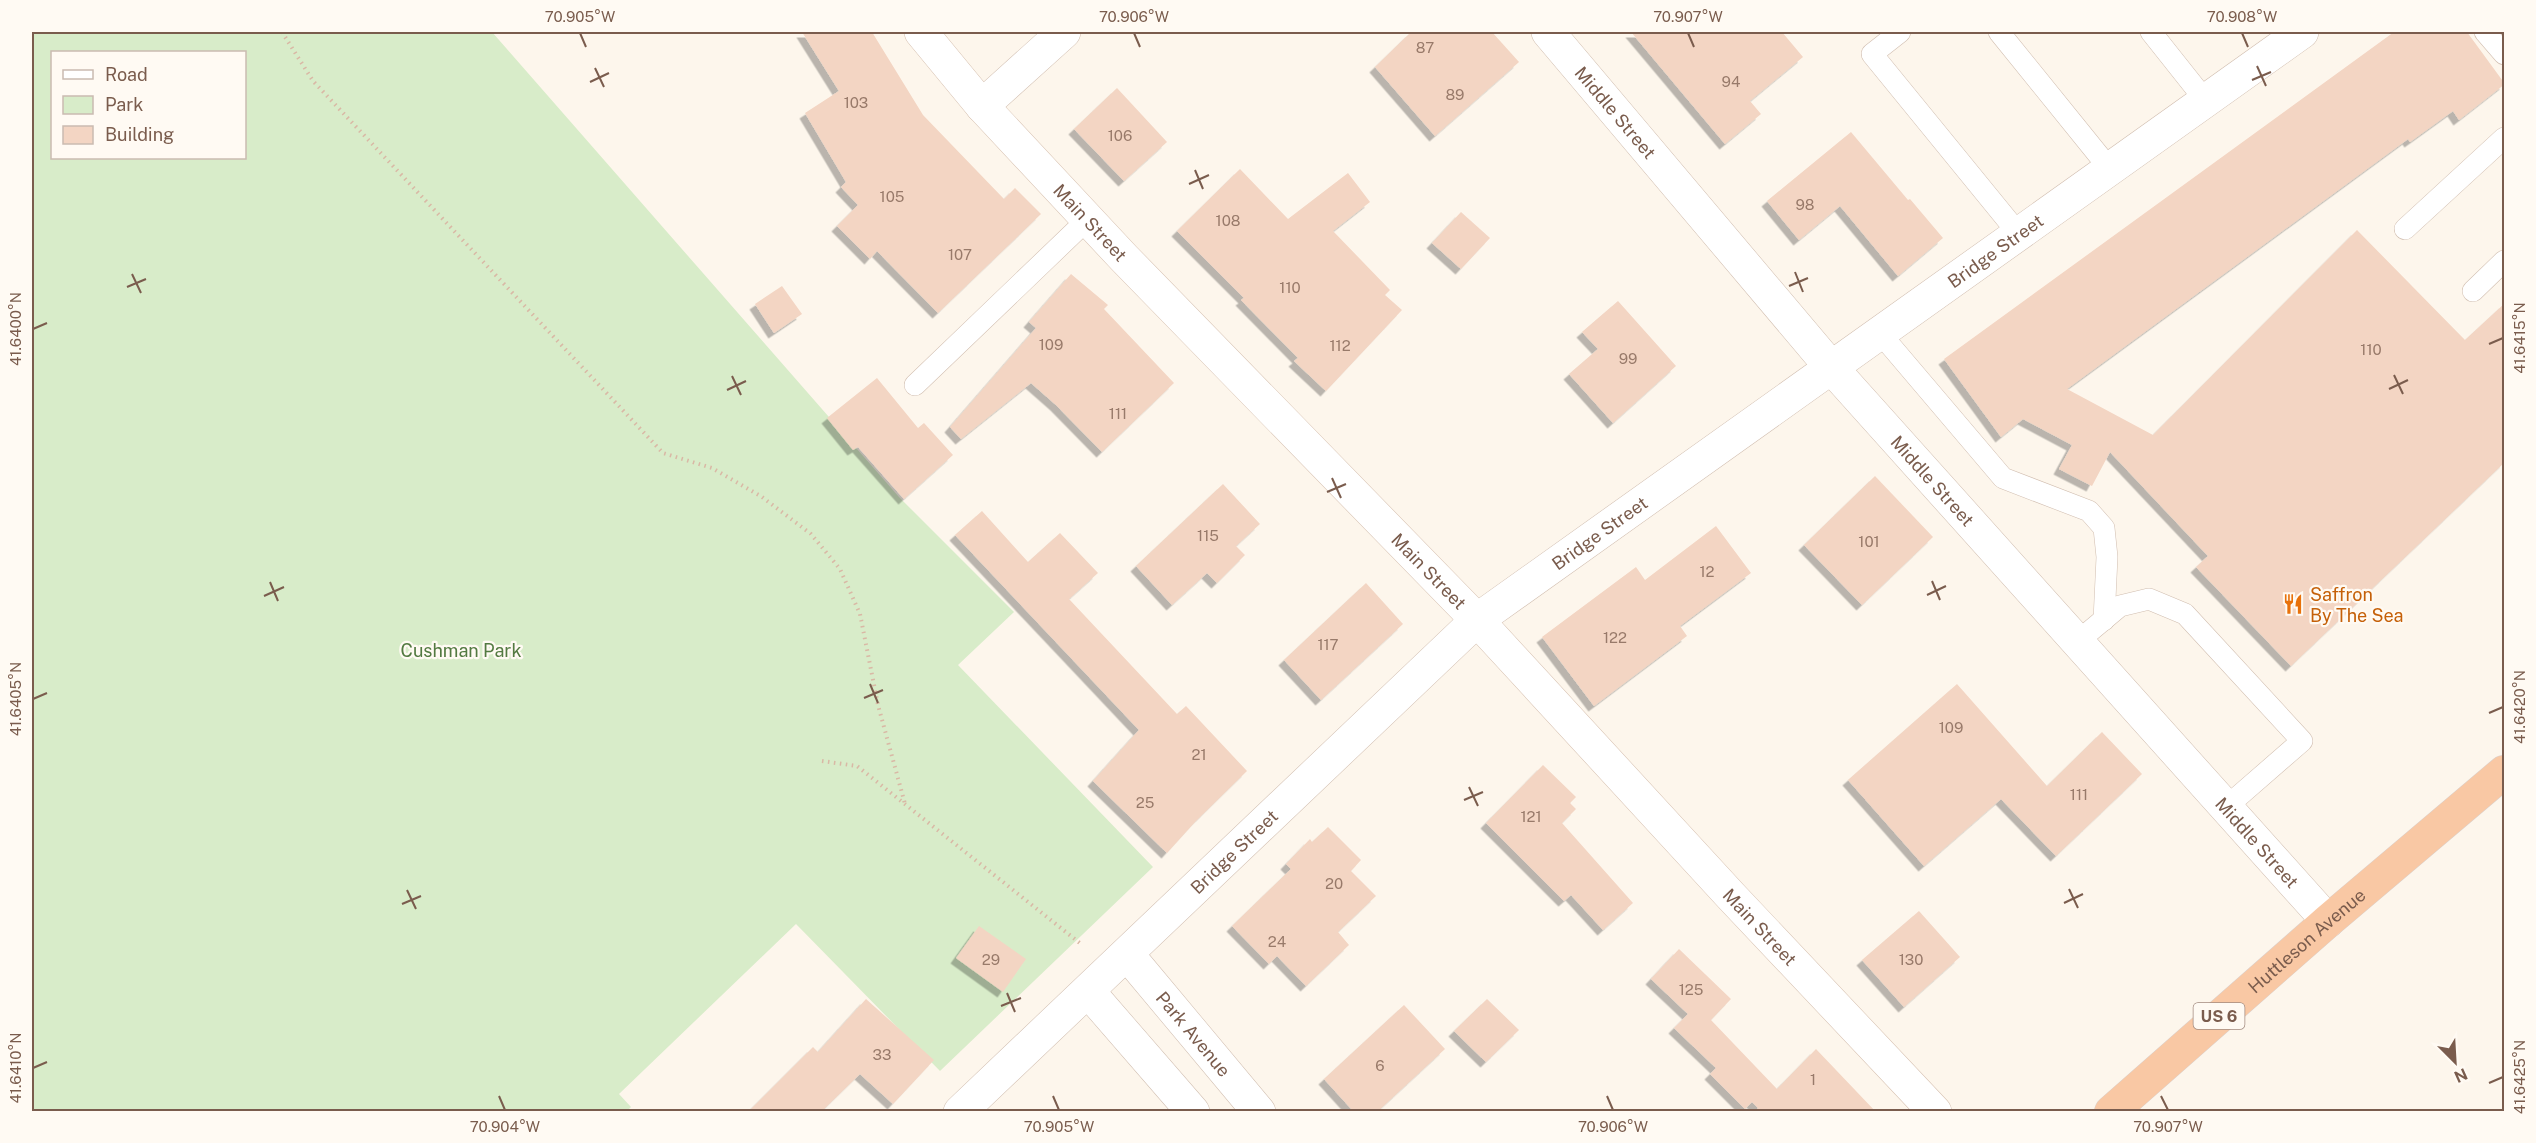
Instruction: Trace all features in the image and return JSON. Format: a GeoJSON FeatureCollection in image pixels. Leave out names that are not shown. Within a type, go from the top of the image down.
{"type":"FeatureCollection","features":[{"type":"Feature","properties":{"kind":"highway","name":"Huttleson Avenue"},"geometry":{"type":"LineString","coordinates":[[2111,1112],[2328,921],[2505,772]]}},
{"type":"Feature","properties":{"kind":"street","name":"Main Street"},"geometry":{"type":"LineString","coordinates":[[921,32],[982,106],[1088,219],[1477,620],[1731,896],[1935,1112]]}},
{"type":"Feature","properties":{"kind":"street"},"geometry":{"type":"LineString","coordinates":[[982,106],[1064,32]]}},
{"type":"Feature","properties":{"kind":"street","name":"Middle Street"},"geometry":{"type":"LineString","coordinates":[[1548,32],[1830,366],[2328,921]]}},
{"type":"Feature","properties":{"kind":"street","name":"Bridge Street"},"geometry":{"type":"LineString","coordinates":[[960,1112],[1477,620],[2301,32]]}},
{"type":"Feature","properties":{"kind":"street","name":"Park Avenue"},"geometry":{"type":"LineString","coordinates":[[1119,962],[1259,1112]]}},
{"type":"Feature","properties":{"kind":"street"},"geometry":{"type":"LineString","coordinates":[[1088,991],[1193,1112]]}},
{"type":"Feature","properties":{"kind":"lane"},"geometry":{"type":"LineString","coordinates":[[1900,32],[1872,54],[2018,233]]}},
{"type":"Feature","properties":{"kind":"lane"},"geometry":{"type":"LineString","coordinates":[[1999,32],[2109,168]]}},
{"type":"Feature","properties":{"kind":"lane"},"geometry":{"type":"LineString","coordinates":[[2151,32],[2205,99]]}},
{"type":"Feature","properties":{"kind":"lane"},"geometry":{"type":"LineString","coordinates":[[2486,32],[2505,54]]}},
{"type":"Feature","properties":{"kind":"lane"},"geometry":{"type":"LineString","coordinates":[[2405,229],[2505,138]]}},
{"type":"Feature","properties":{"kind":"lane"},"geometry":{"type":"LineString","coordinates":[[915,385],[1088,219]]}},
{"type":"Feature","properties":{"kind":"lane"},"geometry":{"type":"LineString","coordinates":[[2473,291],[2505,261]]}},
{"type":"Feature","properties":{"kind":"lane"},"geometry":{"type":"LineString","coordinates":[[1879,332],[2004,478],[2089,511],[2104,528],[2107,557],[2104,620]]}},
{"type":"Feature","properties":{"kind":"lane"},"geometry":{"type":"LineString","coordinates":[[2077,642],[2120,606],[2149,599],[2185,614],[2302,741],[2225,808]]}},
{"type":"Feature","properties":{"kind":"path"},"geometry":{"type":"LineString","coordinates":[[282,32],[313,81],[663,453],[712,468],[762,497],[811,534],[840,569],[860,614],[878,705],[905,804]]}},
{"type":"Feature","properties":{"kind":"path"},"geometry":{"type":"LineString","coordinates":[[822,761],[857,766],[1119,962]]}},
{"type":"Feature","properties":{"kind":"green space","name":"Cushman Park"},"geometry":{"type":"Polygon","coordinates":[[[32,32],[492,32],[899,497],[1014,612],[958,665],[1153,867],[940,1071],[796,924],[619,1094],[631,1107],[627,1111],[32,1111],[32,32]]]}},
{"type":"Feature","properties":{"kind":"building"},"geometry":{"type":"Polygon","coordinates":[[[802,32],[872,32],[923,115],[1004,199],[1015,188],[1041,214],[938,313],[877,251],[870,259],[837,226],[858,205],[841,187],[846,182],[805,113],[839,91],[802,32]]]}},
{"type":"Feature","properties":{"kind":"building"},"geometry":{"type":"Polygon","coordinates":[[[1411,32],[1492,32],[1519,62],[1435,136],[1375,67],[1411,32]]]}},
{"type":"Feature","properties":{"kind":"building"},"geometry":{"type":"Polygon","coordinates":[[[1631,32],[1782,32],[1803,57],[1750,101],[1761,114],[1725,144],[1631,32]]]}},
{"type":"Feature","properties":{"kind":"building"},"geometry":{"type":"Polygon","coordinates":[[[2394,32],[2467,32],[2505,84],[2459,120],[2453,111],[2410,142],[2408,139],[2067,389],[2153,435],[2357,230],[2465,340],[2505,303],[2505,462],[2291,666],[2196,567],[2208,556],[2110,452],[2092,486],[2059,469],[2072,445],[2023,419],[2001,437],[1944,359],[2394,32]]]}},
{"type":"Feature","properties":{"kind":"building"},"geometry":{"type":"Polygon","coordinates":[[[1117,88],[1167,142],[1124,181],[1074,129],[1117,88]]]}},
{"type":"Feature","properties":{"kind":"building"},"geometry":{"type":"Polygon","coordinates":[[[1851,132],[1943,238],[1898,276],[1840,206],[1799,240],[1767,201],[1851,132]]]}},
{"type":"Feature","properties":{"kind":"building"},"geometry":{"type":"Polygon","coordinates":[[[1240,169],[1288,219],[1348,173],[1370,202],[1333,231],[1390,290],[1385,295],[1402,310],[1326,391],[1294,361],[1298,358],[1241,300],[1244,298],[1177,231],[1240,169]]]}},
{"type":"Feature","properties":{"kind":"building"},"geometry":{"type":"Polygon","coordinates":[[[1461,212],[1490,238],[1461,269],[1432,243],[1461,212]]]}},
{"type":"Feature","properties":{"kind":"building"},"geometry":{"type":"Polygon","coordinates":[[[1071,274],[1108,305],[1104,309],[1174,383],[1102,452],[1031,383],[961,439],[950,427],[1036,328],[1029,322],[1071,274]]]}},
{"type":"Feature","properties":{"kind":"building"},"geometry":{"type":"Polygon","coordinates":[[[782,286],[802,314],[774,333],[755,304],[782,286]]]}},
{"type":"Feature","properties":{"kind":"building"},"geometry":{"type":"Polygon","coordinates":[[[1618,301],[1676,366],[1613,423],[1569,374],[1598,349],[1582,332],[1618,301]]]}},
{"type":"Feature","properties":{"kind":"building"},"geometry":{"type":"Polygon","coordinates":[[[877,378],[918,428],[924,423],[953,455],[904,499],[858,447],[853,450],[827,418],[877,378]]]}},
{"type":"Feature","properties":{"kind":"building"},"geometry":{"type":"Polygon","coordinates":[[[1875,476],[1933,537],[1862,605],[1804,545],[1875,476]]]}},
{"type":"Feature","properties":{"kind":"building"},"geometry":{"type":"Polygon","coordinates":[[[1223,484],[1260,524],[1236,546],[1245,555],[1217,583],[1207,573],[1172,605],[1136,566],[1223,484]]]}},
{"type":"Feature","properties":{"kind":"building"},"geometry":{"type":"Polygon","coordinates":[[[982,511],[1028,562],[1060,533],[1098,573],[1069,599],[1177,714],[1186,706],[1247,771],[1167,853],[1093,781],[1139,730],[955,535],[982,511]]]}},
{"type":"Feature","properties":{"kind":"building"},"geometry":{"type":"Polygon","coordinates":[[[1716,526],[1751,573],[1680,626],[1687,636],[1594,706],[1542,637],[1636,567],[1645,580],[1716,526]]]}},
{"type":"Feature","properties":{"kind":"building"},"geometry":{"type":"Polygon","coordinates":[[[1366,583],[1403,624],[1321,700],[1284,660],[1366,583]]]}},
{"type":"Feature","properties":{"kind":"building"},"geometry":{"type":"Polygon","coordinates":[[[1957,684],[2047,786],[2102,732],[2142,774],[2056,856],[2001,799],[1924,866],[1848,780],[1957,684]]]}},
{"type":"Feature","properties":{"kind":"building"},"geometry":{"type":"Polygon","coordinates":[[[1543,765],[1576,797],[1570,803],[1576,809],[1562,823],[1633,903],[1603,930],[1571,895],[1564,901],[1486,823],[1543,765]]]}},
{"type":"Feature","properties":{"kind":"building"},"geometry":{"type":"Polygon","coordinates":[[[1328,827],[1361,860],[1351,871],[1376,896],[1338,932],[1349,945],[1306,986],[1277,956],[1269,964],[1232,926],[1291,869],[1286,864],[1310,839],[1312,842],[1328,827]]]}},
{"type":"Feature","properties":{"kind":"building"},"geometry":{"type":"Polygon","coordinates":[[[1919,911],[1960,957],[1904,1007],[1862,960],[1919,911]]]}},
{"type":"Feature","properties":{"kind":"building"},"geometry":{"type":"Polygon","coordinates":[[[979,926],[1026,959],[1003,992],[956,958],[979,926]]]}},
{"type":"Feature","properties":{"kind":"building"},"geometry":{"type":"Polygon","coordinates":[[[1679,949],[1731,999],[1711,1020],[1777,1089],[1816,1049],[1876,1112],[1755,1112],[1758,1108],[1752,1102],[1745,1109],[1710,1074],[1716,1068],[1674,1028],[1688,1014],[1651,979],[1679,949]]]}},
{"type":"Feature","properties":{"kind":"building"},"geometry":{"type":"Polygon","coordinates":[[[866,999],[934,1060],[893,1104],[860,1074],[821,1112],[748,1112],[813,1047],[818,1052],[866,999]]]}},
{"type":"Feature","properties":{"kind":"building"},"geometry":{"type":"Polygon","coordinates":[[[1487,999],[1519,1030],[1486,1062],[1454,1031],[1487,999]]]}},
{"type":"Feature","properties":{"kind":"building"},"geometry":{"type":"Polygon","coordinates":[[[1404,1005],[1445,1049],[1377,1112],[1354,1112],[1324,1079],[1404,1005]]]}},
{"type":"Feature","properties":{"kind":"place","name":"Saffron By The Sea"},"geometry":{"type":"Point","coordinates":[2293,604]}}]}
